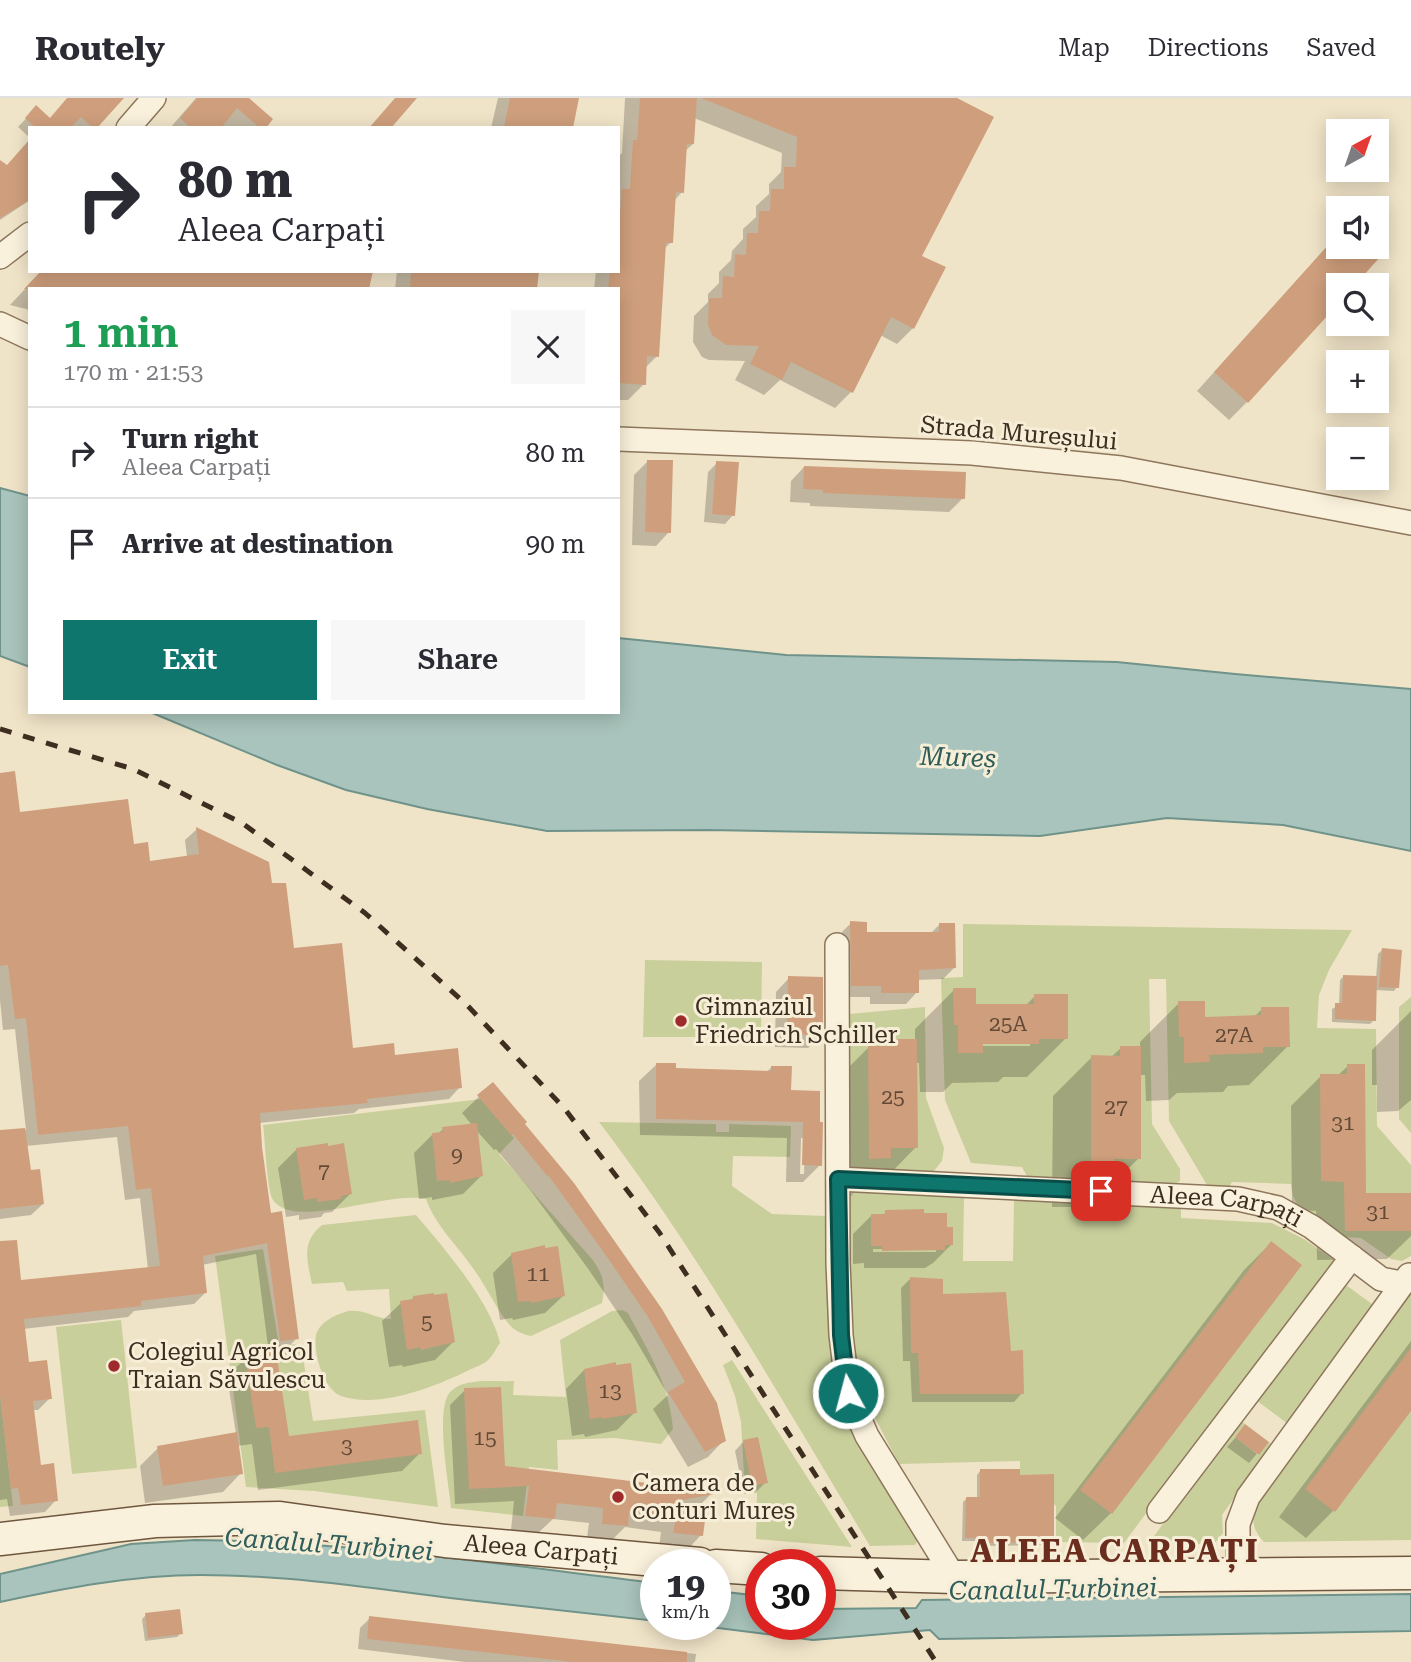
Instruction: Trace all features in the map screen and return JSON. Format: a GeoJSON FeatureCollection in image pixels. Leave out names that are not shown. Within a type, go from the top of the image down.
{"type":"FeatureCollection","features":[{"type":"Feature","properties":{"kind":"street"},"geometry":{"type":"LineString","coordinates":[[130,126],[155,98]]}},
{"type":"Feature","properties":{"kind":"street"},"geometry":{"type":"LineString","coordinates":[[0,257],[28,236]]}},
{"type":"Feature","properties":{"kind":"street"},"geometry":{"type":"LineString","coordinates":[[0,324],[28,337]]}},
{"type":"Feature","properties":{"kind":"street","name":"Strada Mureșului"},"geometry":{"type":"LineString","coordinates":[[620,439],[972,453],[1121,468],[1411,523]]}},
{"type":"Feature","properties":{"kind":"street"},"geometry":{"type":"LineString","coordinates":[[837,945],[841,1335],[848,1393],[867,1436],[954,1577]]}},
{"type":"Feature","properties":{"kind":"street","name":"Aleea Carpați"},"geometry":{"type":"LineString","coordinates":[[838,1179],[1238,1199],[1278,1208],[1312,1227],[1381,1279],[1406,1278]]}},
{"type":"Feature","properties":{"kind":"street"},"geometry":{"type":"LineString","coordinates":[[1159,1511],[1352,1257]]}},
{"type":"Feature","properties":{"kind":"street","name":"Aleea Carpați"},"geometry":{"type":"LineString","coordinates":[[1238,1574],[1237,1524],[1248,1497],[1406,1278]]}},
{"type":"Feature","properties":{"kind":"street","name":"Aleea Carpați"},"geometry":{"type":"LineString","coordinates":[[2,1537],[155,1521],[280,1518],[445,1541],[640,1559]]}},
{"type":"Feature","properties":{"kind":"street"},"geometry":{"type":"LineString","coordinates":[[836,1573],[954,1577],[1411,1573]]}},
{"type":"Feature","properties":{"kind":"green space"},"geometry":{"type":"Polygon","coordinates":[[[963,924],[1352,930],[1329,970],[1319,995],[1317,1028],[1376,1029],[1377,1126],[1411,1165],[1411,1256],[1402,1261],[1391,1259],[1361,1238],[1341,1237],[1298,1206],[1291,1184],[1232,1182],[1227,1190],[1210,1190],[1169,1121],[1166,979],[1149,979],[1152,1124],[1180,1169],[1180,1181],[1171,1187],[1028,1178],[1022,1167],[971,1163],[945,1100],[941,978],[963,977],[963,924]]]}},
{"type":"Feature","properties":{"kind":"green space"},"geometry":{"type":"Polygon","coordinates":[[[645,960],[762,962],[761,1037],[643,1037],[645,960]]]}},
{"type":"Feature","properties":{"kind":"green space"},"geometry":{"type":"Polygon","coordinates":[[[1411,997],[1411,1133],[1399,1119],[1399,1007],[1411,997]]]}},
{"type":"Feature","properties":{"kind":"green space"},"geometry":{"type":"Polygon","coordinates":[[[925,1007],[926,1098],[944,1148],[942,1161],[933,1172],[862,1172],[852,1168],[847,1159],[849,1014],[925,1007]]]}},
{"type":"Feature","properties":{"kind":"green space"},"geometry":{"type":"Polygon","coordinates":[[[481,1099],[514,1138],[499,1154],[592,1259],[603,1280],[602,1303],[531,1336],[518,1332],[508,1323],[475,1271],[436,1219],[426,1199],[389,1200],[300,1212],[284,1208],[273,1200],[271,1195],[263,1125],[481,1099]]]}},
{"type":"Feature","properties":{"kind":"green space"},"geometry":{"type":"Polygon","coordinates":[[[599,1122],[716,1124],[716,1132],[729,1132],[729,1124],[791,1126],[790,1157],[733,1156],[732,1186],[772,1214],[827,1216],[831,1357],[839,1397],[913,1527],[918,1540],[915,1545],[870,1546],[707,1277],[599,1122]]]}},
{"type":"Feature","properties":{"kind":"green space"},"geometry":{"type":"Polygon","coordinates":[[[860,1192],[964,1196],[963,1261],[1013,1261],[1014,1198],[1094,1205],[1181,1207],[1181,1218],[1272,1223],[1304,1239],[1334,1260],[1124,1543],[1056,1542],[1056,1506],[1020,1475],[1020,1461],[899,1464],[863,1395],[855,1354],[846,1202],[851,1194],[860,1192]]]}},
{"type":"Feature","properties":{"kind":"green space"},"geometry":{"type":"Polygon","coordinates":[[[416,1215],[477,1293],[495,1327],[500,1343],[484,1363],[424,1389],[372,1400],[341,1396],[324,1378],[315,1342],[318,1330],[330,1319],[349,1311],[391,1319],[389,1289],[347,1291],[343,1282],[312,1284],[307,1259],[308,1245],[315,1231],[322,1225],[416,1215]]]}},
{"type":"Feature","properties":{"kind":"green space"},"geometry":{"type":"Polygon","coordinates":[[[263,1249],[279,1345],[301,1344],[313,1421],[425,1410],[438,1507],[314,1491],[246,1487],[215,1256],[263,1249]]]}},
{"type":"Feature","properties":{"kind":"green space"},"geometry":{"type":"Polygon","coordinates":[[[1352,1275],[1346,1285],[1372,1304],[1379,1294],[1381,1296],[1288,1424],[1256,1400],[1352,1275]]]}},
{"type":"Feature","properties":{"kind":"green space"},"geometry":{"type":"Polygon","coordinates":[[[1411,1291],[1411,1540],[1264,1542],[1254,1524],[1254,1512],[1261,1492],[1411,1291]]]}},
{"type":"Feature","properties":{"kind":"green space"},"geometry":{"type":"Polygon","coordinates":[[[622,1310],[628,1313],[663,1383],[673,1429],[661,1444],[615,1438],[557,1440],[558,1470],[529,1467],[523,1516],[451,1508],[443,1429],[446,1400],[451,1391],[472,1382],[514,1381],[513,1395],[566,1397],[560,1340],[612,1311],[622,1310]]]}},
{"type":"Feature","properties":{"kind":"green space"},"geometry":{"type":"Polygon","coordinates":[[[121,1320],[137,1468],[72,1474],[56,1327],[121,1320]]]}},
{"type":"Feature","properties":{"kind":"green space"},"geometry":{"type":"Polygon","coordinates":[[[732,1360],[852,1547],[756,1539],[757,1493],[745,1493],[741,1422],[735,1396],[723,1365],[732,1360]]]}},
{"type":"Feature","properties":{"kind":"green space"},"geometry":{"type":"Polygon","coordinates":[[[0,1395],[13,1506],[0,1507],[0,1395]]]}},
{"type":"Feature","properties":{"kind":"green space"},"geometry":{"type":"Polygon","coordinates":[[[1240,1421],[1245,1424],[1235,1437],[1258,1455],[1269,1442],[1272,1445],[1222,1515],[1223,1533],[1214,1544],[1148,1544],[1240,1421]]]}},
{"type":"Feature","properties":{"kind":"water"},"geometry":{"type":"Polygon","coordinates":[[[0,488],[28,495],[28,666],[0,656],[0,488]]]}},
{"type":"Feature","properties":{"kind":"water","name":"Mureș"},"geometry":{"type":"Polygon","coordinates":[[[620,638],[786,655],[1117,662],[1411,689],[1411,851],[1283,825],[1167,818],[1040,836],[709,830],[547,831],[427,809],[346,790],[277,765],[155,714],[620,714],[620,638]]]}},
{"type":"Feature","properties":{"kind":"water","name":"Canalul Turbinei"},"geometry":{"type":"Polygon","coordinates":[[[195,1540],[253,1541],[368,1549],[640,1581],[640,1619],[325,1582],[200,1575],[125,1580],[0,1602],[0,1574],[131,1544],[195,1540]]]}},
{"type":"Feature","properties":{"kind":"water","name":"Canalul Turbinei"},"geometry":{"type":"Polygon","coordinates":[[[731,1593],[745,1594],[745,1631],[731,1630],[731,1593]]]}},
{"type":"Feature","properties":{"kind":"water","name":"Canalul Turbinei"},"geometry":{"type":"Polygon","coordinates":[[[1411,1594],[1411,1631],[939,1639],[930,1630],[836,1638],[836,1609],[916,1608],[922,1600],[1411,1594]]]}},
{"type":"Feature","properties":{"kind":"building"},"geometry":{"type":"Polygon","coordinates":[[[67,98],[124,98],[99,126],[91,126],[81,117],[72,126],[34,126],[25,118],[36,105],[50,118],[67,98]]]}},
{"type":"Feature","properties":{"kind":"building"},"geometry":{"type":"Polygon","coordinates":[[[197,98],[249,98],[273,119],[268,126],[258,126],[237,108],[223,126],[189,126],[180,118],[197,98]]]}},
{"type":"Feature","properties":{"kind":"building"},"geometry":{"type":"Polygon","coordinates":[[[395,98],[417,98],[393,126],[371,126],[395,98]]]}},
{"type":"Feature","properties":{"kind":"building"},"geometry":{"type":"Polygon","coordinates":[[[510,98],[579,98],[573,126],[504,126],[510,98]]]}},
{"type":"Feature","properties":{"kind":"building"},"geometry":{"type":"Polygon","coordinates":[[[640,98],[697,98],[694,144],[687,144],[684,193],[676,192],[673,243],[666,243],[659,357],[647,356],[646,385],[620,383],[620,287],[608,287],[610,273],[620,273],[622,189],[630,189],[633,140],[637,140],[640,98]]]}},
{"type":"Feature","properties":{"kind":"building"},"geometry":{"type":"Polygon","coordinates":[[[701,98],[957,98],[994,117],[922,256],[946,267],[914,329],[891,317],[853,393],[791,362],[782,380],[750,364],[759,346],[726,345],[712,335],[708,325],[709,298],[722,298],[723,276],[734,277],[735,254],[746,255],[747,233],[758,233],[759,211],[770,211],[771,189],[784,189],[784,167],[796,167],[797,137],[701,98]]]}},
{"type":"Feature","properties":{"kind":"building"},"geometry":{"type":"Polygon","coordinates":[[[28,141],[28,201],[0,218],[0,160],[7,165],[28,141]]]}},
{"type":"Feature","properties":{"kind":"building"},"geometry":{"type":"Polygon","coordinates":[[[1326,247],[1326,259],[1378,259],[1366,273],[1326,273],[1326,317],[1248,403],[1214,372],[1326,247]]]}},
{"type":"Feature","properties":{"kind":"building"},"geometry":{"type":"Polygon","coordinates":[[[39,273],[373,273],[369,287],[24,289],[39,273]]]}},
{"type":"Feature","properties":{"kind":"building"},"geometry":{"type":"Polygon","coordinates":[[[411,273],[539,273],[537,287],[410,287],[411,273]]]}},
{"type":"Feature","properties":{"kind":"building"},"geometry":{"type":"Polygon","coordinates":[[[647,460],[673,460],[671,533],[645,532],[647,460]]]}},
{"type":"Feature","properties":{"kind":"building"},"geometry":{"type":"Polygon","coordinates":[[[716,461],[739,462],[735,516],[712,514],[716,461]]]}},
{"type":"Feature","properties":{"kind":"building"},"geometry":{"type":"Polygon","coordinates":[[[804,466],[966,472],[965,499],[823,493],[823,490],[803,489],[804,466]]]}},
{"type":"Feature","properties":{"kind":"building"},"geometry":{"type":"Polygon","coordinates":[[[15,771],[20,812],[128,799],[134,844],[148,842],[150,861],[199,854],[196,827],[269,862],[272,883],[286,883],[294,948],[342,943],[353,1048],[394,1043],[395,1055],[458,1048],[462,1088],[367,1099],[368,1103],[260,1113],[271,1213],[282,1211],[299,1339],[280,1341],[267,1243],[203,1256],[207,1293],[141,1301],[141,1306],[24,1319],[29,1362],[47,1360],[52,1399],[33,1401],[41,1465],[54,1463],[58,1501],[21,1505],[18,1488],[11,1489],[0,1395],[0,1241],[17,1240],[21,1280],[160,1266],[151,1188],[136,1190],[128,1126],[38,1135],[26,1018],[15,1019],[8,965],[0,966],[0,773],[15,771]]]}},
{"type":"Feature","properties":{"kind":"building"},"geometry":{"type":"Polygon","coordinates":[[[850,921],[867,922],[867,932],[939,932],[939,923],[955,923],[956,968],[919,970],[919,993],[881,993],[881,986],[851,986],[850,921]]]}},
{"type":"Feature","properties":{"kind":"building"},"geometry":{"type":"Polygon","coordinates":[[[1382,948],[1402,950],[1399,988],[1379,987],[1382,948]]]}},
{"type":"Feature","properties":{"kind":"building"},"geometry":{"type":"Polygon","coordinates":[[[1343,975],[1377,976],[1376,1021],[1335,1019],[1335,1003],[1342,1003],[1343,975]]]}},
{"type":"Feature","properties":{"kind":"building"},"geometry":{"type":"Polygon","coordinates":[[[788,976],[823,977],[823,1035],[787,1034],[788,976]]]}},
{"type":"Feature","properties":{"kind":"building"},"geometry":{"type":"Polygon","coordinates":[[[953,988],[976,988],[976,1004],[1034,1004],[1034,994],[1068,994],[1068,1039],[1039,1039],[1039,1044],[983,1044],[983,1053],[958,1053],[958,1025],[954,1025],[953,988]]]}},
{"type":"Feature","properties":{"kind":"building"},"geometry":{"type":"Polygon","coordinates":[[[1178,1001],[1205,1001],[1205,1017],[1261,1015],[1261,1007],[1289,1007],[1290,1047],[1263,1047],[1263,1053],[1209,1055],[1210,1062],[1184,1063],[1184,1037],[1179,1037],[1178,1001]]]}},
{"type":"Feature","properties":{"kind":"building"},"geometry":{"type":"Polygon","coordinates":[[[896,1039],[917,1039],[918,1148],[891,1148],[891,1158],[869,1159],[868,1046],[896,1046],[896,1039]]]}},
{"type":"Feature","properties":{"kind":"building"},"geometry":{"type":"Polygon","coordinates":[[[1120,1046],[1141,1046],[1141,1159],[1114,1159],[1114,1169],[1091,1168],[1091,1055],[1120,1056],[1120,1046]]]}},
{"type":"Feature","properties":{"kind":"building"},"geometry":{"type":"Polygon","coordinates":[[[656,1063],[676,1063],[676,1068],[771,1071],[771,1066],[792,1066],[791,1090],[820,1091],[820,1122],[823,1122],[822,1166],[802,1165],[803,1122],[656,1119],[656,1063]]]}},
{"type":"Feature","properties":{"kind":"building"},"geometry":{"type":"Polygon","coordinates":[[[1347,1064],[1365,1064],[1366,1193],[1411,1193],[1411,1231],[1345,1231],[1344,1182],[1321,1181],[1320,1074],[1347,1074],[1347,1064]]]}},
{"type":"Feature","properties":{"kind":"building"},"geometry":{"type":"Polygon","coordinates":[[[493,1082],[574,1183],[662,1309],[717,1403],[726,1441],[705,1452],[668,1392],[685,1382],[648,1317],[548,1175],[477,1095],[493,1082]]]}},
{"type":"Feature","properties":{"kind":"building"},"geometry":{"type":"Polygon","coordinates":[[[477,1123],[483,1176],[450,1183],[450,1180],[437,1181],[432,1133],[443,1132],[442,1127],[477,1123]]]}},
{"type":"Feature","properties":{"kind":"building"},"geometry":{"type":"Polygon","coordinates":[[[25,1128],[31,1170],[40,1169],[44,1204],[0,1209],[0,1130],[25,1128]]]}},
{"type":"Feature","properties":{"kind":"building"},"geometry":{"type":"Polygon","coordinates":[[[328,1143],[328,1146],[344,1143],[352,1194],[341,1196],[341,1199],[317,1202],[317,1198],[304,1200],[296,1148],[328,1143]]]}},
{"type":"Feature","properties":{"kind":"building"},"geometry":{"type":"Polygon","coordinates":[[[924,1209],[924,1213],[947,1213],[947,1227],[953,1227],[953,1245],[945,1245],[945,1250],[882,1251],[882,1246],[871,1246],[871,1214],[885,1214],[885,1210],[924,1209]]]}},
{"type":"Feature","properties":{"kind":"building"},"geometry":{"type":"Polygon","coordinates":[[[1271,1241],[1302,1265],[1112,1514],[1080,1490],[1271,1241]]]}},
{"type":"Feature","properties":{"kind":"building"},"geometry":{"type":"Polygon","coordinates":[[[545,1245],[545,1248],[558,1246],[565,1296],[531,1303],[518,1302],[511,1253],[545,1245]]]}},
{"type":"Feature","properties":{"kind":"building"},"geometry":{"type":"Polygon","coordinates":[[[910,1277],[943,1279],[943,1294],[1006,1292],[1011,1351],[1023,1350],[1024,1394],[920,1394],[918,1353],[911,1353],[910,1277]]]}},
{"type":"Feature","properties":{"kind":"building"},"geometry":{"type":"Polygon","coordinates":[[[434,1293],[447,1293],[455,1342],[421,1350],[420,1347],[407,1350],[400,1301],[434,1293]]]}},
{"type":"Feature","properties":{"kind":"building"},"geometry":{"type":"Polygon","coordinates":[[[1411,1348],[1411,1411],[1335,1512],[1305,1489],[1411,1348]]]}},
{"type":"Feature","properties":{"kind":"building"},"geometry":{"type":"Polygon","coordinates":[[[276,1351],[289,1436],[418,1420],[422,1454],[275,1473],[269,1427],[256,1428],[245,1356],[276,1351]]]}},
{"type":"Feature","properties":{"kind":"building"},"geometry":{"type":"Polygon","coordinates":[[[616,1362],[616,1365],[631,1363],[637,1413],[590,1419],[584,1369],[616,1362]]]}},
{"type":"Feature","properties":{"kind":"building","name":"Camera de conturi Mureș"},"geometry":{"type":"Polygon","coordinates":[[[501,1387],[505,1466],[714,1491],[714,1494],[673,1502],[707,1505],[703,1536],[673,1533],[676,1517],[629,1511],[628,1526],[602,1524],[603,1508],[557,1503],[555,1519],[525,1516],[529,1486],[469,1489],[464,1388],[501,1387]]]}},
{"type":"Feature","properties":{"kind":"building"},"geometry":{"type":"Polygon","coordinates":[[[1245,1424],[1269,1442],[1259,1455],[1235,1437],[1245,1424]]]}},
{"type":"Feature","properties":{"kind":"building"},"geometry":{"type":"Polygon","coordinates":[[[237,1432],[243,1474],[163,1486],[157,1446],[237,1432]]]}},
{"type":"Feature","properties":{"kind":"building"},"geometry":{"type":"Polygon","coordinates":[[[758,1437],[768,1483],[752,1486],[743,1440],[758,1437]]]}},
{"type":"Feature","properties":{"kind":"building"},"geometry":{"type":"Polygon","coordinates":[[[980,1469],[1020,1469],[1020,1475],[1054,1474],[1054,1542],[981,1543],[981,1538],[965,1538],[966,1497],[980,1497],[980,1469]]]}},
{"type":"Feature","properties":{"kind":"building"},"geometry":{"type":"Polygon","coordinates":[[[180,1609],[183,1634],[148,1638],[145,1613],[180,1609]]]}},
{"type":"Feature","properties":{"kind":"building"},"geometry":{"type":"Polygon","coordinates":[[[369,1616],[687,1652],[687,1662],[573,1662],[367,1639],[369,1616]]]}},
{"type":"Feature","properties":{"kind":"railway"},"geometry":{"type":"LineString","coordinates":[[0,729],[133,769],[242,823],[365,913],[467,1005],[564,1108],[659,1232],[936,1662]]}},
{"type":"Feature","properties":{"kind":"place","name":"Gimnaziul Friedrich Schiller"},"geometry":{"type":"Point","coordinates":[681,1021]}},
{"type":"Feature","properties":{"kind":"place","name":"Colegiul Agricol Traian Săvulescu"},"geometry":{"type":"Point","coordinates":[114,1366]}},
{"type":"Feature","properties":{"kind":"place","name":"Camera de conturi Mureș"},"geometry":{"type":"Point","coordinates":[618,1497]}},
{"type":"Feature","properties":{"kind":"district","name":"ALEEA CARPAȚI"},"geometry":{"type":"Point","coordinates":[1115,1551]}},
{"type":"Feature","properties":{"kind":"route"},"geometry":{"type":"LineString","coordinates":[[848,1393],[841,1335],[838,1179],[1101,1191]]}}]}
